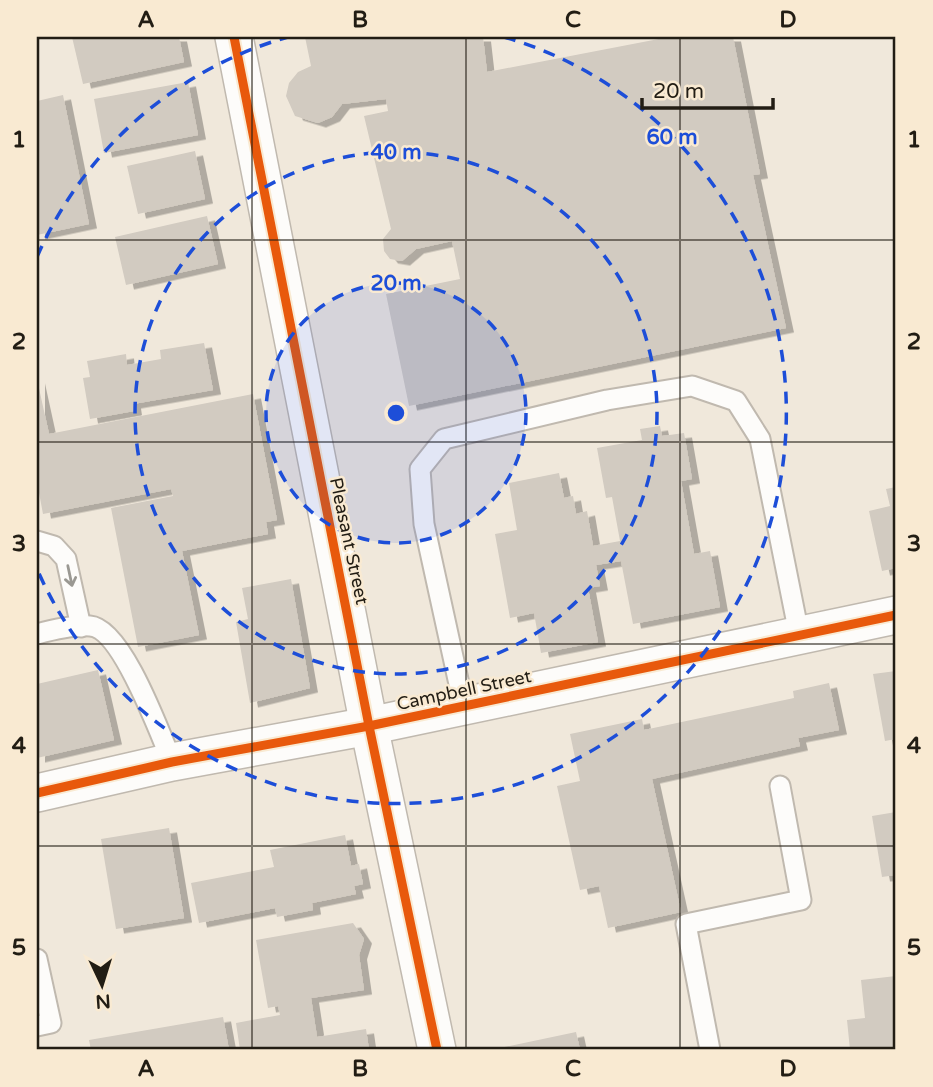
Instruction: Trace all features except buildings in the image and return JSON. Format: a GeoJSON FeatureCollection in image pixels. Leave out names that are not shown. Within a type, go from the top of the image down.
{"type":"FeatureCollection","features":[{"type":"Feature","properties":{"kind":"street","name":"Pleasant Street"},"geometry":{"type":"LineString","coordinates":[[234,37],[369,726],[437,1050]]}},
{"type":"Feature","properties":{"kind":"street","name":"Campbell Street"},"geometry":{"type":"LineString","coordinates":[[37,793],[172,762],[464,707],[896,615]]}},
{"type":"Feature","properties":{"kind":"lane"},"geometry":{"type":"LineString","coordinates":[[464,707],[424,524],[420,469],[444,439],[607,400],[692,386],[736,401],[760,439],[799,634]]}},
{"type":"Feature","properties":{"kind":"lane"},"geometry":{"type":"LineString","coordinates":[[37,541],[54,546],[66,559],[81,627]]}},
{"type":"Feature","properties":{"kind":"lane"},"geometry":{"type":"LineString","coordinates":[[37,634],[92,626],[106,632],[129,666],[172,762]]}},
{"type":"Feature","properties":{"kind":"lane"},"geometry":{"type":"LineString","coordinates":[[710,1050],[686,924],[801,900],[780,786]]}},
{"type":"Feature","properties":{"kind":"lane"},"geometry":{"type":"LineString","coordinates":[[37,959],[44,1025]]}},
{"type":"Feature","properties":{"kind":"cycle path"},"geometry":{"type":"LineString","coordinates":[[234,37],[369,726],[437,1050]]}},
{"type":"Feature","properties":{"kind":"cycle path"},"geometry":{"type":"LineString","coordinates":[[37,793],[172,762],[369,726],[896,615]]}}]}
